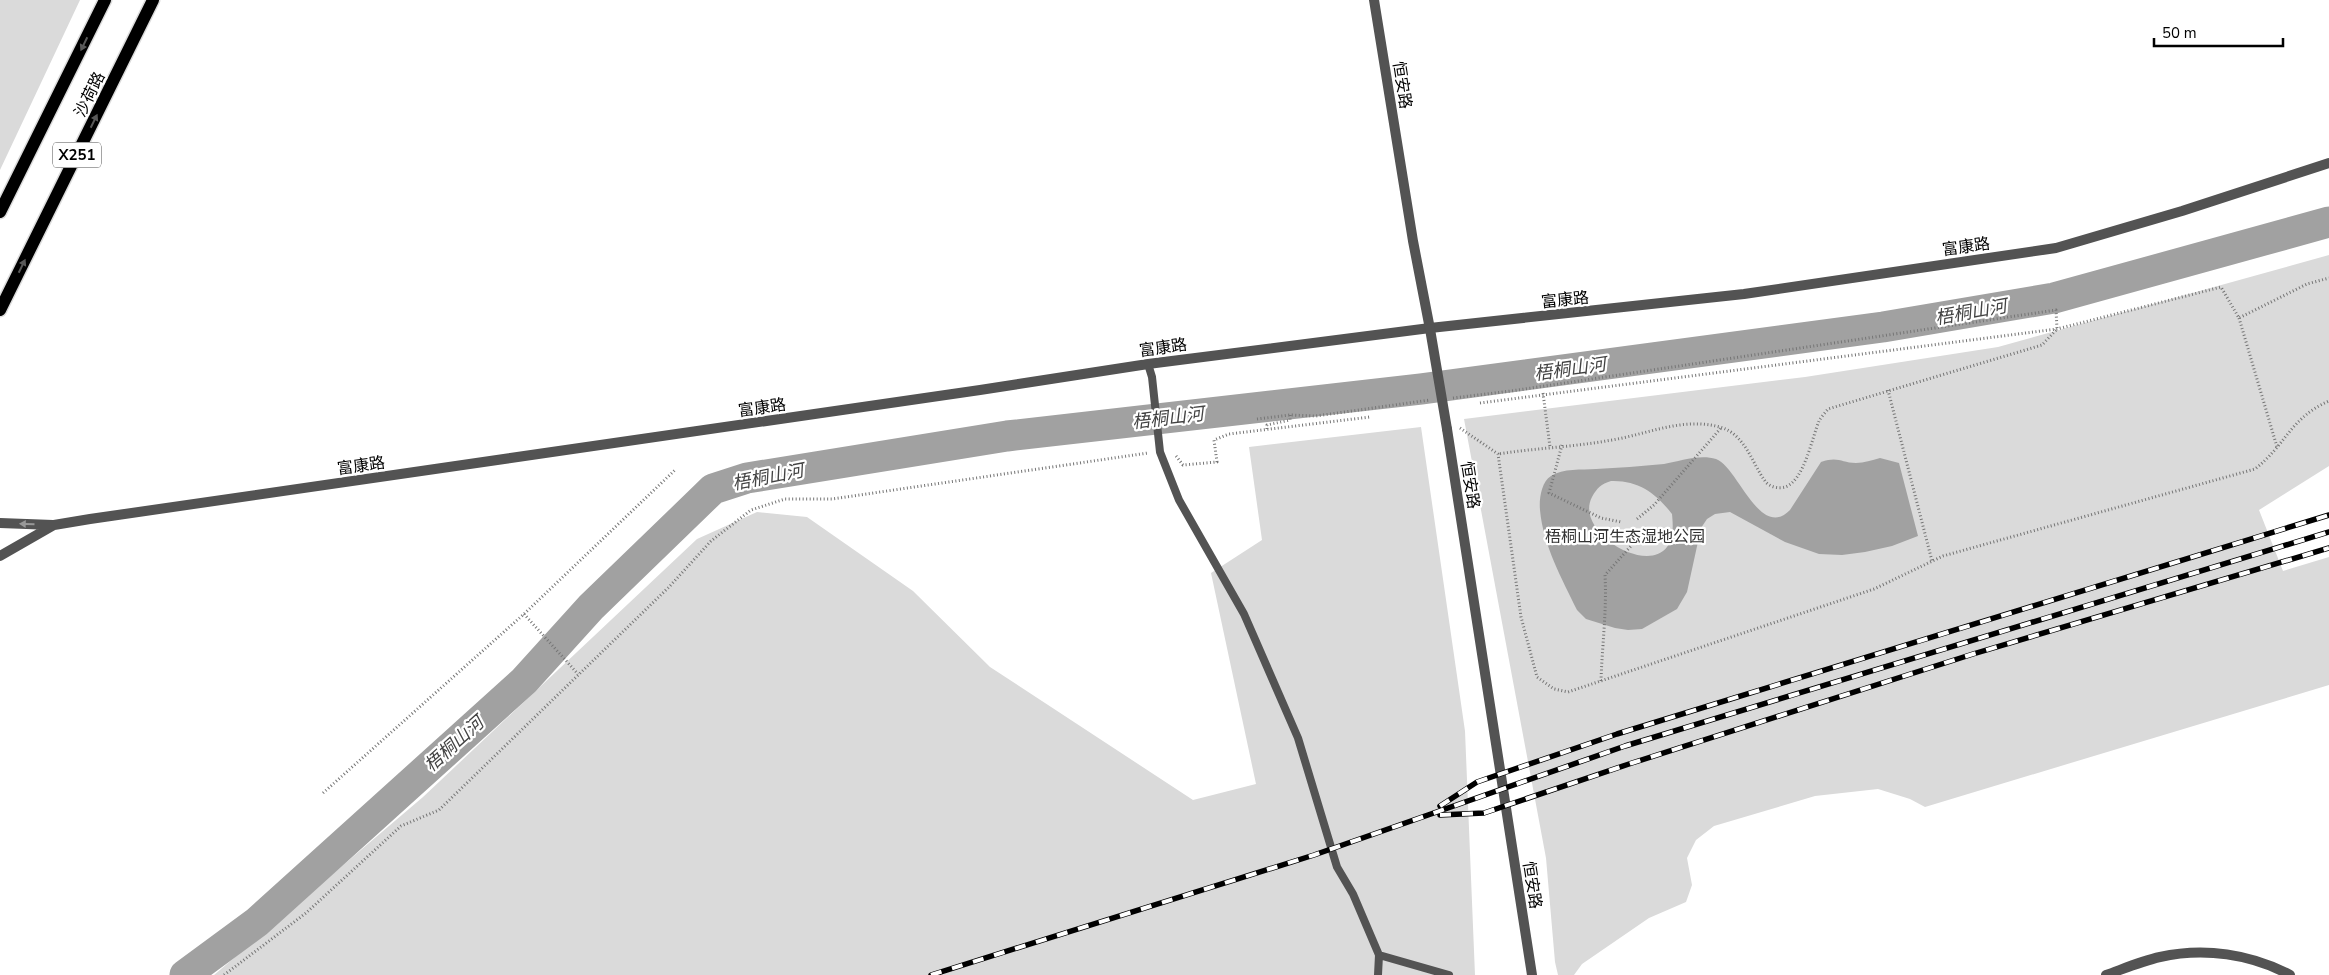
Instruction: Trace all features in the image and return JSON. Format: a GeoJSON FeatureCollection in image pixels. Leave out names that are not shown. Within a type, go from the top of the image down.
{"type":"FeatureCollection","features":[{"type":"Feature","properties":{"kind":"main road","name":"沙荷路"},"geometry":{"type":"LineString","coordinates":[[0,212],[105,0]]}},
{"type":"Feature","properties":{"kind":"main road","name":"沙荷路"},"geometry":{"type":"LineString","coordinates":[[0,310],[154,0]]}},
{"type":"Feature","properties":{"kind":"street","name":"恒安路"},"geometry":{"type":"LineString","coordinates":[[1374,0],[1413,242],[1447,429],[1532,975]]}},
{"type":"Feature","properties":{"kind":"street","name":"富康路"},"geometry":{"type":"LineString","coordinates":[[0,556],[54,525],[1148,364],[1430,329],[1744,294],[2056,248],[2182,211],[2329,162]]}},
{"type":"Feature","properties":{"kind":"street"},"geometry":{"type":"LineString","coordinates":[[0,523],[54,525]]}},
{"type":"Feature","properties":{"kind":"street"},"geometry":{"type":"LineString","coordinates":[[2106,975],[2160,957],[2197,952],[2226,954],[2256,961],[2290,975]]}},
{"type":"Feature","properties":{"kind":"lane"},"geometry":{"type":"LineString","coordinates":[[1148,364],[1152,378],[1160,452],[1178,500],[1244,614],[1298,738],[1337,867],[1353,894],[1379,955],[1378,975]]}},
{"type":"Feature","properties":{"kind":"lane"},"geometry":{"type":"LineString","coordinates":[[1379,955],[1449,975]]}},
{"type":"Feature","properties":{"kind":"path"},"geometry":{"type":"LineString","coordinates":[[2239,318],[2307,284],[2329,278]]}},
{"type":"Feature","properties":{"kind":"path"},"geometry":{"type":"LineString","coordinates":[[1480,402],[1827,360],[2057,329],[2222,287],[2239,318],[2277,447]]}},
{"type":"Feature","properties":{"kind":"path"},"geometry":{"type":"LineString","coordinates":[[1447,398],[1511,392],[2056,310],[2057,329],[2042,344],[1828,409],[1819,419],[1805,461],[1796,478],[1790,486],[1783,488],[1773,487],[1766,483],[1754,459],[1742,443],[1721,427],[1696,424],[1678,425],[1612,440],[1498,454],[1460,428],[1447,429]]}},
{"type":"Feature","properties":{"kind":"path"},"geometry":{"type":"LineString","coordinates":[[1888,390],[1932,561]]}},
{"type":"Feature","properties":{"kind":"path"},"geometry":{"type":"LineString","coordinates":[[1511,392],[1516,397]]}},
{"type":"Feature","properties":{"kind":"path"},"geometry":{"type":"LineString","coordinates":[[1543,393],[1550,447]]}},
{"type":"Feature","properties":{"kind":"path"},"geometry":{"type":"LineString","coordinates":[[1257,419],[1290,415],[1316,416],[1438,399]]}},
{"type":"Feature","properties":{"kind":"path"},"geometry":{"type":"LineString","coordinates":[[1498,454],[1521,617],[1537,677],[1554,689],[1568,692],[1874,589],[1943,556],[2255,469],[2269,458],[2297,421],[2313,408],[2329,401]]}},
{"type":"Feature","properties":{"kind":"path"},"geometry":{"type":"LineString","coordinates":[[1267,429],[1267,425],[1290,420],[1290,415]]}},
{"type":"Feature","properties":{"kind":"path"},"geometry":{"type":"LineString","coordinates":[[1183,465],[1216,462],[1214,440],[1229,434],[1370,417]]}},
{"type":"Feature","properties":{"kind":"path"},"geometry":{"type":"LineString","coordinates":[[1638,519],[1654,505],[1721,427]]}},
{"type":"Feature","properties":{"kind":"path"},"geometry":{"type":"LineString","coordinates":[[1562,445],[1549,493],[1601,518],[1620,522]]}},
{"type":"Feature","properties":{"kind":"path"},"geometry":{"type":"LineString","coordinates":[[224,975],[306,913],[401,826],[439,810],[669,587],[711,541],[750,510],[785,499],[832,500],[1160,452]]}},
{"type":"Feature","properties":{"kind":"path"},"geometry":{"type":"LineString","coordinates":[[323,794],[524,614],[675,470]]}},
{"type":"Feature","properties":{"kind":"path"},"geometry":{"type":"LineString","coordinates":[[1601,681],[1606,601],[1605,575],[1631,546],[1632,530]]}},
{"type":"Feature","properties":{"kind":"path"},"geometry":{"type":"LineString","coordinates":[[524,614],[578,674]]}},
{"type":"Feature","properties":{"kind":"green space"},"geometry":{"type":"Polygon","coordinates":[[[0,0],[80,0],[0,170],[0,0]]]}},
{"type":"Feature","properties":{"kind":"green space","name":"梧桐山河生态湿地公园"},"geometry":{"type":"Polygon","coordinates":[[[2329,255],[2329,466],[2259,510],[2283,571],[2329,557],[2329,685],[1925,807],[1910,799],[1878,789],[1815,796],[1714,826],[1696,840],[1687,858],[1692,885],[1686,902],[1649,918],[1582,964],[1574,975],[1558,975],[1555,962],[1546,858],[1464,419],[1805,377],[1998,347],[2329,255]]]}},
{"type":"Feature","properties":{"kind":"green space"},"geometry":{"type":"Polygon","coordinates":[[[1421,427],[1465,731],[1475,975],[214,975],[423,797],[697,539],[757,512],[807,517],[913,591],[990,667],[1193,800],[1256,784],[1211,573],[1262,540],[1249,447],[1421,427]]]}},
{"type":"Feature","properties":{"kind":"shaded area"},"geometry":{"type":"Polygon","coordinates":[[[1703,457],[1716,459],[1733,475],[1759,510],[1769,516],[1779,517],[1790,510],[1821,462],[1836,460],[1859,463],[1880,458],[1899,463],[1918,536],[1892,546],[1865,552],[1842,555],[1819,554],[1785,542],[1730,512],[1715,514],[1707,519],[1701,528],[1687,592],[1677,609],[1642,629],[1628,630],[1615,628],[1586,619],[1577,610],[1554,562],[1542,523],[1540,510],[1541,492],[1545,482],[1556,473],[1664,464],[1703,457]],[[1621,481],[1605,483],[1592,497],[1589,510],[1593,523],[1602,535],[1615,545],[1629,552],[1644,556],[1657,554],[1667,547],[1671,539],[1672,514],[1660,500],[1646,489],[1621,481]]]}},
{"type":"Feature","properties":{"kind":"waterway","name":"梧桐山河"},"geometry":{"type":"LineString","coordinates":[[185,975],[257,922],[524,681],[591,607],[713,489],[747,478],[1007,436],[1421,389],[1883,327],[2054,298],[2329,222]]}},
{"type":"Feature","properties":{"kind":"railway"},"geometry":{"type":"LineString","coordinates":[[1440,806],[1477,782],[1617,734],[2329,515]]}},
{"type":"Feature","properties":{"kind":"railway"},"geometry":{"type":"LineString","coordinates":[[931,975],[1314,855],[1625,746],[2329,532]]}},
{"type":"Feature","properties":{"kind":"railway"},"geometry":{"type":"LineString","coordinates":[[1440,815],[1484,813],[1632,763],[1973,654],[2329,548]]}}]}
